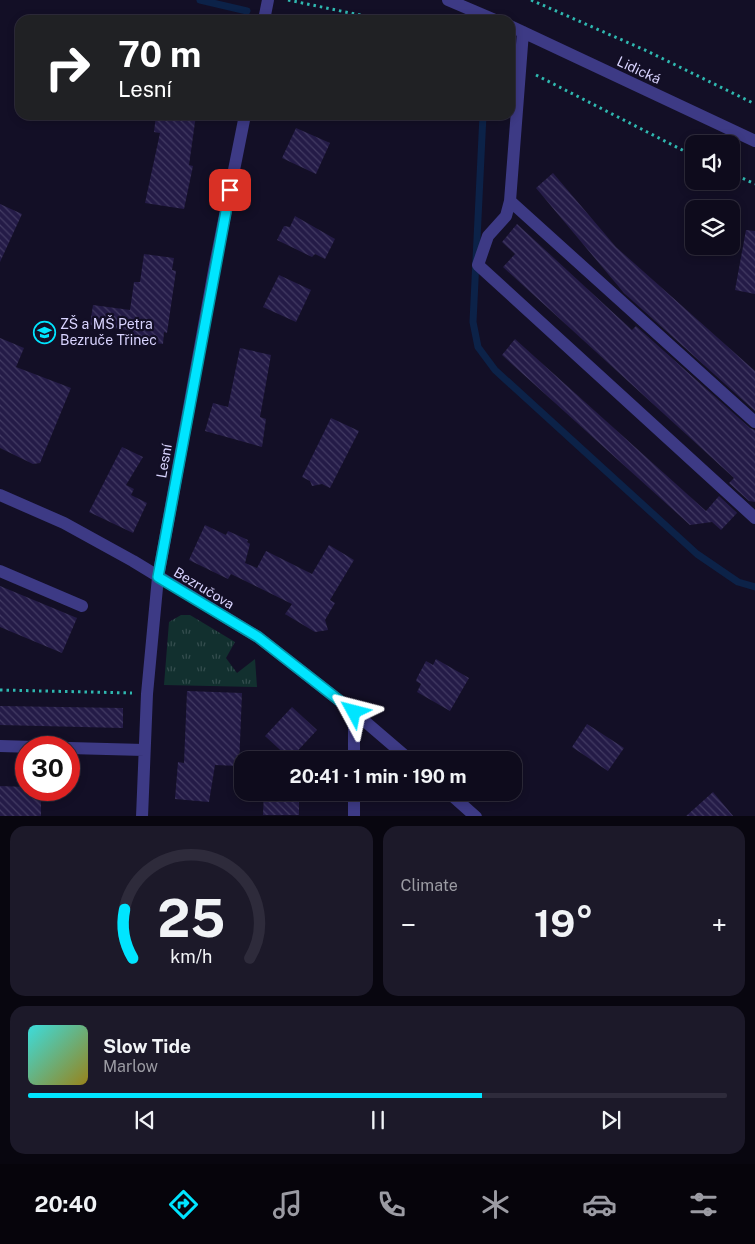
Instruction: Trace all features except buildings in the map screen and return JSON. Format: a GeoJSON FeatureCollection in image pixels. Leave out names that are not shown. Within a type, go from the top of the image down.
{"type":"FeatureCollection","features":[{"type":"Feature","properties":{"kind":"street"},"geometry":{"type":"LineString","coordinates":[[265,15],[268,0]]}},
{"type":"Feature","properties":{"kind":"street"},"geometry":{"type":"LineString","coordinates":[[448,0],[483,15]]}},
{"type":"Feature","properties":{"kind":"street","name":"Lidická"},"geometry":{"type":"LineString","coordinates":[[515,28],[755,141]]}},
{"type":"Feature","properties":{"kind":"street"},"geometry":{"type":"LineString","coordinates":[[523,32],[510,200],[506,216],[488,236],[478,265],[755,518]]}},
{"type":"Feature","properties":{"kind":"street","name":"Lesní"},"geometry":{"type":"LineString","coordinates":[[142,816],[147,694],[158,577],[215,265],[244,120]]}},
{"type":"Feature","properties":{"kind":"street"},"geometry":{"type":"LineString","coordinates":[[510,200],[755,422]]}},
{"type":"Feature","properties":{"kind":"street","name":"Bezručova"},"geometry":{"type":"LineString","coordinates":[[0,495],[64,522],[258,637],[354,712],[400,751]]}},
{"type":"Feature","properties":{"kind":"street"},"geometry":{"type":"LineString","coordinates":[[0,571],[82,606]]}},
{"type":"Feature","properties":{"kind":"street"},"geometry":{"type":"LineString","coordinates":[[354,712],[354,751]]}},
{"type":"Feature","properties":{"kind":"street"},"geometry":{"type":"LineString","coordinates":[[0,746],[15,746]]}},
{"type":"Feature","properties":{"kind":"street"},"geometry":{"type":"LineString","coordinates":[[80,748],[144,750]]}},
{"type":"Feature","properties":{"kind":"street"},"geometry":{"type":"LineString","coordinates":[[354,801],[354,816]]}},
{"type":"Feature","properties":{"kind":"street"},"geometry":{"type":"LineString","coordinates":[[458,801],[476,816]]}},
{"type":"Feature","properties":{"kind":"path"},"geometry":{"type":"LineString","coordinates":[[288,0],[360,15]]}},
{"type":"Feature","properties":{"kind":"path"},"geometry":{"type":"LineString","coordinates":[[531,0],[638,47],[755,104]]}},
{"type":"Feature","properties":{"kind":"path"},"geometry":{"type":"LineString","coordinates":[[520,68],[685,151]]}},
{"type":"Feature","properties":{"kind":"path"},"geometry":{"type":"LineString","coordinates":[[740,177],[755,184]]}},
{"type":"Feature","properties":{"kind":"path"},"geometry":{"type":"LineString","coordinates":[[0,690],[147,694]]}},
{"type":"Feature","properties":{"kind":"green space"},"geometry":{"type":"Polygon","coordinates":[[[181,615],[190,615],[235,642],[226,658],[237,673],[255,659],[257,687],[164,685],[169,622],[181,615]]]}},
{"type":"Feature","properties":{"kind":"waterway"},"geometry":{"type":"LineString","coordinates":[[200,0],[247,11]]}},
{"type":"Feature","properties":{"kind":"waterway"},"geometry":{"type":"LineString","coordinates":[[483,120],[473,322],[478,347],[495,370],[697,554],[738,582],[755,587]]}},
{"type":"Feature","properties":{"kind":"place","name":"ZŠ a MŠ Petra Bezruče Třinec"},"geometry":{"type":"Point","coordinates":[44,332]}},
{"type":"Feature","properties":{"kind":"route"},"geometry":{"type":"LineString","coordinates":[[230,190],[158,577],[258,637],[354,712]]}}]}
